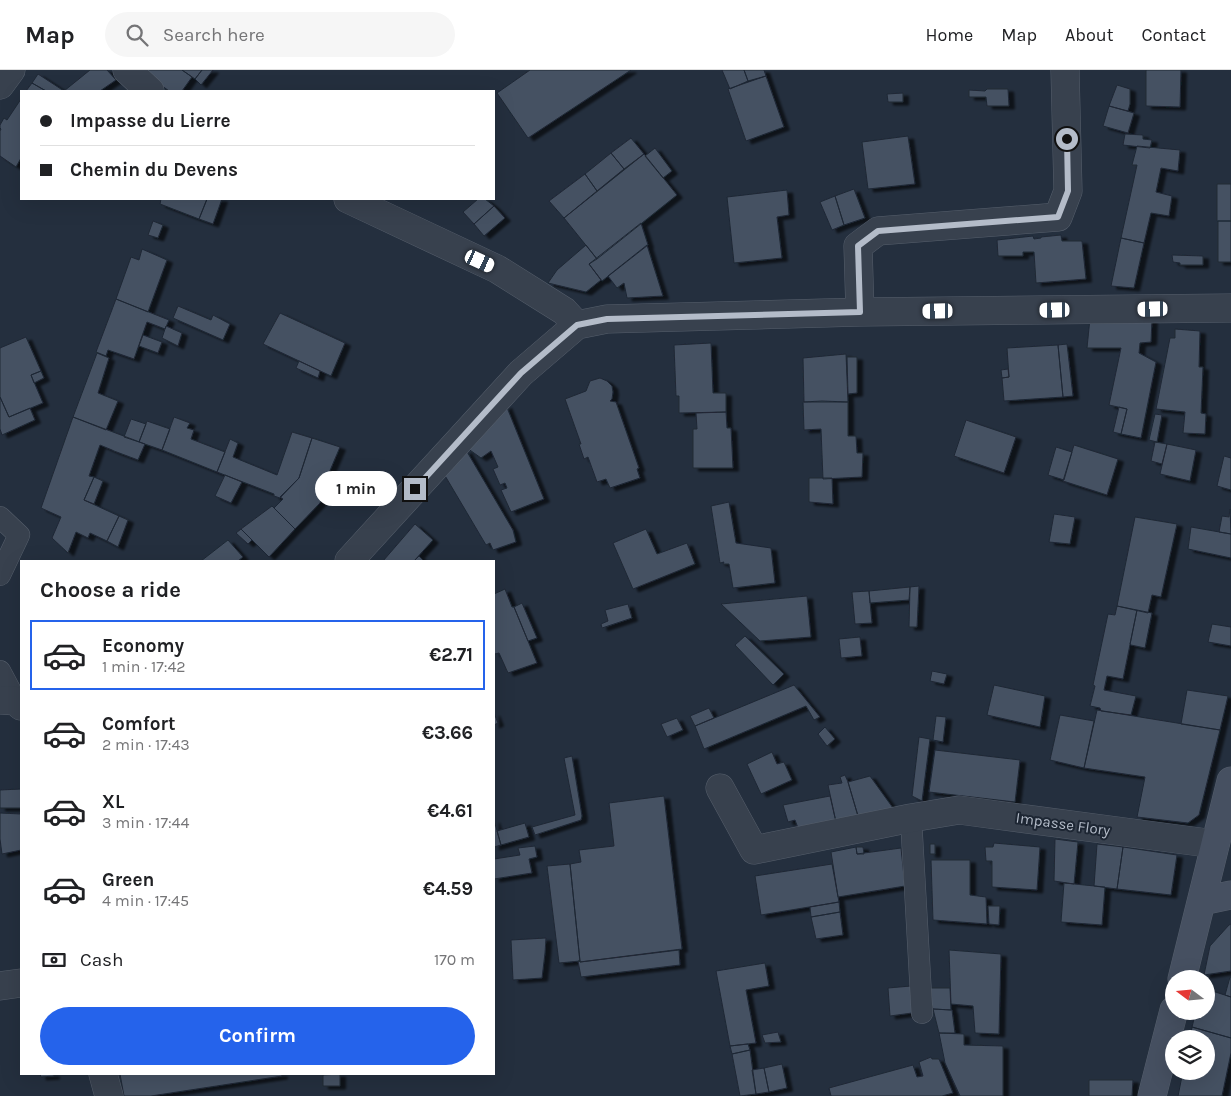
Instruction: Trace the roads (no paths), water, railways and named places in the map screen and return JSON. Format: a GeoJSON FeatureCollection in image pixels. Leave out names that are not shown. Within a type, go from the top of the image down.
{"type":"FeatureCollection","features":[{"type":"Feature","properties":{"kind":"street"},"geometry":{"type":"LineString","coordinates":[[0,85],[11,70]]}},
{"type":"Feature","properties":{"kind":"street"},"geometry":{"type":"LineString","coordinates":[[127,70],[149,90]]}},
{"type":"Feature","properties":{"kind":"street"},"geometry":{"type":"LineString","coordinates":[[860,312],[858,246],[878,231],[1058,217],[1068,191],[1065,70]]}},
{"type":"Feature","properties":{"kind":"street"},"geometry":{"type":"LineString","coordinates":[[350,200],[497,269],[564,311],[577,325]]}},
{"type":"Feature","properties":{"kind":"street"},"geometry":{"type":"LineString","coordinates":[[350,560],[521,373],[577,325],[607,319],[860,312],[1231,308]]}},
{"type":"Feature","properties":{"kind":"street"},"geometry":{"type":"LineString","coordinates":[[1184,970],[1231,781]]}},
{"type":"Feature","properties":{"kind":"street","name":"Impasse Flory"},"geometry":{"type":"LineString","coordinates":[[720,788],[754,850],[959,810],[1215,844]]}},
{"type":"Feature","properties":{"kind":"street"},"geometry":{"type":"LineString","coordinates":[[1202,900],[1231,895]]}},
{"type":"Feature","properties":{"kind":"street"},"geometry":{"type":"LineString","coordinates":[[0,986],[20,982]]}},
{"type":"Feature","properties":{"kind":"street"},"geometry":{"type":"LineString","coordinates":[[1152,1096],[1171,1020]]}},
{"type":"Feature","properties":{"kind":"street"},"geometry":{"type":"LineString","coordinates":[[103,1075],[109,1096]]}},
{"type":"Feature","properties":{"kind":"lane"},"geometry":{"type":"LineString","coordinates":[[0,517],[19,535],[0,575]]}},
{"type":"Feature","properties":{"kind":"lane"},"geometry":{"type":"LineString","coordinates":[[0,671],[12,702]]}},
{"type":"Feature","properties":{"kind":"lane"},"geometry":{"type":"LineString","coordinates":[[911,818],[922,1013]]}}]}
